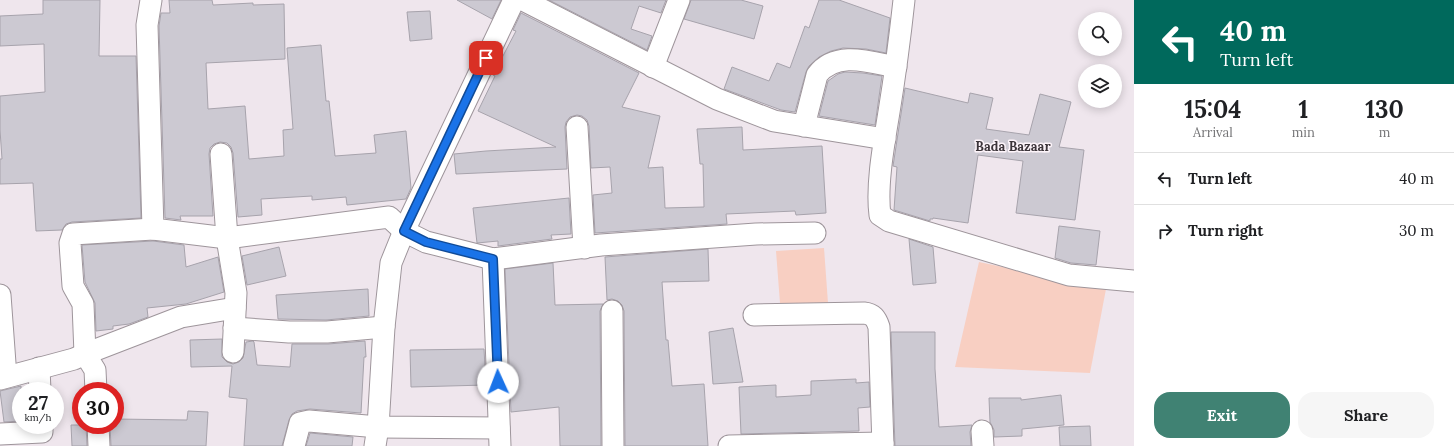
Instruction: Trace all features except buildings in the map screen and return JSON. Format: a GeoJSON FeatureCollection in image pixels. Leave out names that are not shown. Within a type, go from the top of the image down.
{"type":"FeatureCollection","features":[{"type":"Feature","properties":{"kind":"street"},"geometry":{"type":"LineString","coordinates":[[151,0],[147,25],[153,229]]}},
{"type":"Feature","properties":{"kind":"street"},"geometry":{"type":"LineString","coordinates":[[376,436],[384,327],[391,263],[404,231],[514,0]]}},
{"type":"Feature","properties":{"kind":"street"},"geometry":{"type":"LineString","coordinates":[[522,0],[717,99],[774,121],[885,139]]}},
{"type":"Feature","properties":{"kind":"street"},"geometry":{"type":"LineString","coordinates":[[653,67],[679,0]]}},
{"type":"Feature","properties":{"kind":"street"},"geometry":{"type":"LineString","coordinates":[[904,0],[878,201],[880,215],[889,221],[1069,275],[1134,281]]}},
{"type":"Feature","properties":{"kind":"street"},"geometry":{"type":"LineString","coordinates":[[804,126],[817,75],[821,69],[830,63],[844,60],[856,60],[896,67]]}},
{"type":"Feature","properties":{"kind":"street"},"geometry":{"type":"LineString","coordinates":[[576,127],[584,248]]}},
{"type":"Feature","properties":{"kind":"street"},"geometry":{"type":"LineString","coordinates":[[221,154],[227,238],[236,293],[233,352]]}},
{"type":"Feature","properties":{"kind":"street"},"geometry":{"type":"LineString","coordinates":[[96,382],[95,370],[85,354],[83,304],[73,286],[70,243],[73,234],[153,229],[227,238],[389,217],[404,231],[426,242],[493,259],[584,248],[756,234],[815,233]]}},
{"type":"Feature","properties":{"kind":"street"},"geometry":{"type":"LineString","coordinates":[[294,446],[300,423],[309,421],[376,436],[500,437],[493,259]]}},
{"type":"Feature","properties":{"kind":"street"},"geometry":{"type":"LineString","coordinates":[[0,295],[3,378],[74,360],[85,354],[181,317],[235,318],[289,332],[327,332],[384,327]]}},
{"type":"Feature","properties":{"kind":"street"},"geometry":{"type":"LineString","coordinates":[[612,311],[613,446]]}},
{"type":"Feature","properties":{"kind":"street"},"geometry":{"type":"LineString","coordinates":[[729,446],[883,444],[879,326],[872,314],[754,315]]}},
{"type":"Feature","properties":{"kind":"street"},"geometry":{"type":"LineString","coordinates":[[39,368],[40,382]]}},
{"type":"Feature","properties":{"kind":"street"},"geometry":{"type":"LineString","coordinates":[[0,432],[12,432]]}},
{"type":"Feature","properties":{"kind":"street"},"geometry":{"type":"LineString","coordinates":[[98,434],[99,446]]}},
{"type":"Feature","properties":{"kind":"shaded area"},"geometry":{"type":"Polygon","coordinates":[[[824,248],[828,303],[780,303],[776,251],[824,248]]]}},
{"type":"Feature","properties":{"kind":"shaded area"},"geometry":{"type":"Polygon","coordinates":[[[979,262],[1106,289],[1090,373],[955,367],[979,262]]]}},
{"type":"Feature","properties":{"kind":"district","name":"Bada Bazaar"},"geometry":{"type":"Point","coordinates":[1013,146]}},
{"type":"Feature","properties":{"kind":"route"},"geometry":{"type":"LineString","coordinates":[[486,58],[404,231],[426,242],[493,259],[498,382]]}}]}
